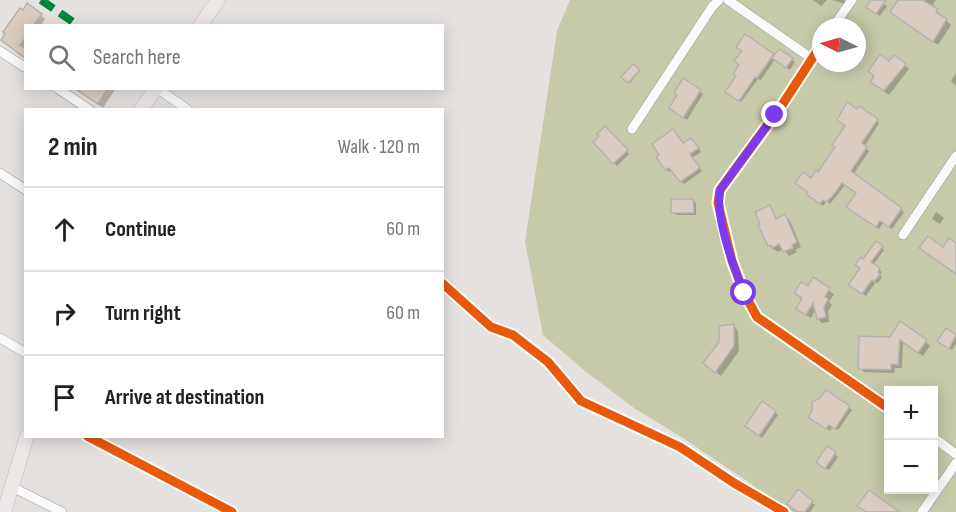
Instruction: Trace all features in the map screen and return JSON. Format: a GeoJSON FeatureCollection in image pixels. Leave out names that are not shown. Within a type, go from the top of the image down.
{"type":"FeatureCollection","features":[{"type":"Feature","properties":{"kind":"main road"},"geometry":{"type":"LineString","coordinates":[[201,24],[218,0]]}},
{"type":"Feature","properties":{"kind":"main road"},"geometry":{"type":"LineString","coordinates":[[142,108],[155,90]]}},
{"type":"Feature","properties":{"kind":"main road"},"geometry":{"type":"LineString","coordinates":[[4,512],[26,438]]}},
{"type":"Feature","properties":{"kind":"street"},"geometry":{"type":"LineString","coordinates":[[632,129],[712,7],[719,0]]}},
{"type":"Feature","properties":{"kind":"street"},"geometry":{"type":"LineString","coordinates":[[728,0],[811,58],[782,105],[720,190],[718,203],[732,261],[744,293],[757,317],[884,405]]}},
{"type":"Feature","properties":{"kind":"street"},"geometry":{"type":"LineString","coordinates":[[839,18],[852,0]]}},
{"type":"Feature","properties":{"kind":"street"},"geometry":{"type":"LineString","coordinates":[[0,51],[24,67]]}},
{"type":"Feature","properties":{"kind":"street"},"geometry":{"type":"LineString","coordinates":[[60,90],[87,108]]}},
{"type":"Feature","properties":{"kind":"street"},"geometry":{"type":"LineString","coordinates":[[159,90],[185,108]]}},
{"type":"Feature","properties":{"kind":"street"},"geometry":{"type":"LineString","coordinates":[[903,235],[956,156]]}},
{"type":"Feature","properties":{"kind":"street"},"geometry":{"type":"LineString","coordinates":[[0,173],[24,189]]}},
{"type":"Feature","properties":{"kind":"street"},"geometry":{"type":"LineString","coordinates":[[444,285],[491,327],[513,335],[548,362],[581,401],[680,447],[734,483],[784,512]]}},
{"type":"Feature","properties":{"kind":"street"},"geometry":{"type":"LineString","coordinates":[[0,338],[24,352]]}},
{"type":"Feature","properties":{"kind":"street"},"geometry":{"type":"LineString","coordinates":[[91,438],[231,512]]}},
{"type":"Feature","properties":{"kind":"street"},"geometry":{"type":"LineString","coordinates":[[936,440],[956,454]]}},
{"type":"Feature","properties":{"kind":"street"},"geometry":{"type":"LineString","coordinates":[[922,512],[956,463]]}},
{"type":"Feature","properties":{"kind":"street"},"geometry":{"type":"LineString","coordinates":[[12,487],[62,512]]}},
{"type":"Feature","properties":{"kind":"green space"},"geometry":{"type":"Polygon","coordinates":[[[570,0],[956,0],[956,512],[793,512],[634,408],[585,371],[543,335],[525,242],[557,31],[570,0]]]}},
{"type":"Feature","properties":{"kind":"building"},"geometry":{"type":"Polygon","coordinates":[[[871,0],[886,0],[876,14],[866,7],[871,0]]]}},
{"type":"Feature","properties":{"kind":"building"},"geometry":{"type":"Polygon","coordinates":[[[898,0],[923,0],[938,9],[936,12],[947,19],[933,42],[890,12],[898,0]]]}},
{"type":"Feature","properties":{"kind":"building"},"geometry":{"type":"Polygon","coordinates":[[[27,3],[42,14],[34,24],[24,24],[24,40],[20,45],[24,48],[24,57],[1,40],[5,34],[3,32],[20,8],[23,10],[27,3]]]}},
{"type":"Feature","properties":{"kind":"building"},"geometry":{"type":"Polygon","coordinates":[[[745,34],[774,54],[740,100],[737,100],[725,92],[736,76],[733,74],[739,65],[734,61],[742,51],[736,47],[745,34]]]}},
{"type":"Feature","properties":{"kind":"building"},"geometry":{"type":"Polygon","coordinates":[[[779,49],[793,58],[786,68],[772,58],[779,49]]]}},
{"type":"Feature","properties":{"kind":"building"},"geometry":{"type":"Polygon","coordinates":[[[880,54],[889,61],[894,55],[906,64],[884,91],[870,82],[874,76],[868,71],[880,54]]]}},
{"type":"Feature","properties":{"kind":"building"},"geometry":{"type":"Polygon","coordinates":[[[633,64],[640,70],[628,83],[621,77],[633,64]]]}},
{"type":"Feature","properties":{"kind":"building"},"geometry":{"type":"Polygon","coordinates":[[[683,78],[701,90],[683,118],[669,108],[677,95],[674,93],[683,78]]]}},
{"type":"Feature","properties":{"kind":"building"},"geometry":{"type":"Polygon","coordinates":[[[77,90],[107,90],[98,104],[77,90]]]}},
{"type":"Feature","properties":{"kind":"building"},"geometry":{"type":"Polygon","coordinates":[[[847,102],[857,109],[859,106],[878,119],[862,143],[867,147],[851,171],[902,208],[889,227],[880,221],[876,227],[846,207],[856,193],[842,183],[832,197],[826,202],[823,200],[820,204],[795,183],[803,172],[811,178],[816,170],[818,172],[835,147],[832,145],[845,126],[837,120],[847,102]]]}},
{"type":"Feature","properties":{"kind":"building"},"geometry":{"type":"Polygon","coordinates":[[[605,126],[628,150],[613,164],[593,142],[605,126]]]}},
{"type":"Feature","properties":{"kind":"building"},"geometry":{"type":"Polygon","coordinates":[[[673,129],[683,143],[691,138],[699,148],[690,154],[700,168],[680,182],[669,168],[665,170],[656,157],[659,155],[652,144],[673,129]]]}},
{"type":"Feature","properties":{"kind":"building"},"geometry":{"type":"Polygon","coordinates":[[[671,199],[693,199],[694,213],[671,213],[671,199]]]}},
{"type":"Feature","properties":{"kind":"building"},"geometry":{"type":"Polygon","coordinates":[[[770,205],[776,219],[785,214],[797,242],[792,245],[793,248],[783,252],[779,244],[772,248],[771,245],[768,246],[758,225],[760,224],[755,212],[770,205]]]}},
{"type":"Feature","properties":{"kind":"building"},"geometry":{"type":"Polygon","coordinates":[[[928,236],[943,247],[949,238],[956,243],[956,274],[919,248],[928,236]]]}},
{"type":"Feature","properties":{"kind":"building"},"geometry":{"type":"Polygon","coordinates":[[[876,241],[883,246],[871,262],[880,268],[878,272],[880,274],[874,282],[872,280],[862,294],[848,285],[860,268],[855,265],[861,257],[863,259],[876,241]]]}},
{"type":"Feature","properties":{"kind":"building"},"geometry":{"type":"Polygon","coordinates":[[[813,277],[830,288],[825,297],[828,299],[824,307],[826,317],[817,319],[813,303],[806,315],[796,309],[802,298],[794,293],[801,282],[808,286],[813,277]]]}},
{"type":"Feature","properties":{"kind":"building"},"geometry":{"type":"Polygon","coordinates":[[[900,321],[927,340],[918,353],[900,340],[898,365],[891,364],[891,370],[858,369],[859,336],[890,337],[900,321]]]}},
{"type":"Feature","properties":{"kind":"building"},"geometry":{"type":"Polygon","coordinates":[[[734,324],[734,346],[715,373],[703,363],[719,342],[719,326],[734,324]]]}},
{"type":"Feature","properties":{"kind":"building"},"geometry":{"type":"Polygon","coordinates":[[[946,328],[956,335],[949,349],[937,341],[946,328]]]}},
{"type":"Feature","properties":{"kind":"building"},"geometry":{"type":"Polygon","coordinates":[[[826,390],[850,406],[835,429],[829,425],[826,429],[808,417],[812,411],[812,402],[820,398],[826,390]]]}},
{"type":"Feature","properties":{"kind":"building"},"geometry":{"type":"Polygon","coordinates":[[[762,401],[776,411],[759,436],[745,426],[762,401]]]}},
{"type":"Feature","properties":{"kind":"building"},"geometry":{"type":"Polygon","coordinates":[[[827,446],[836,452],[825,469],[816,462],[827,446]]]}},
{"type":"Feature","properties":{"kind":"building"},"geometry":{"type":"Polygon","coordinates":[[[798,489],[813,501],[805,512],[797,512],[787,504],[798,489]]]}},
{"type":"Feature","properties":{"kind":"building"},"geometry":{"type":"Polygon","coordinates":[[[869,490],[900,512],[866,512],[857,506],[869,490]]]}},
{"type":"Feature","properties":{"kind":"marked path"},"geometry":{"type":"LineString","coordinates":[[41,0],[76,24]]}},
{"type":"Feature","properties":{"kind":"cycle path"},"geometry":{"type":"LineString","coordinates":[[812,59],[782,105],[720,190],[718,203],[732,261],[744,293],[757,317],[884,405]]}},
{"type":"Feature","properties":{"kind":"cycle path"},"geometry":{"type":"LineString","coordinates":[[444,285],[491,327],[513,335],[548,362],[581,401],[680,447],[734,483],[784,512]]}},
{"type":"Feature","properties":{"kind":"cycle path"},"geometry":{"type":"LineString","coordinates":[[91,438],[232,512]]}},
{"type":"Feature","properties":{"kind":"route"},"geometry":{"type":"LineString","coordinates":[[744,293],[732,261],[718,203],[720,190],[775,115]]}}]}
